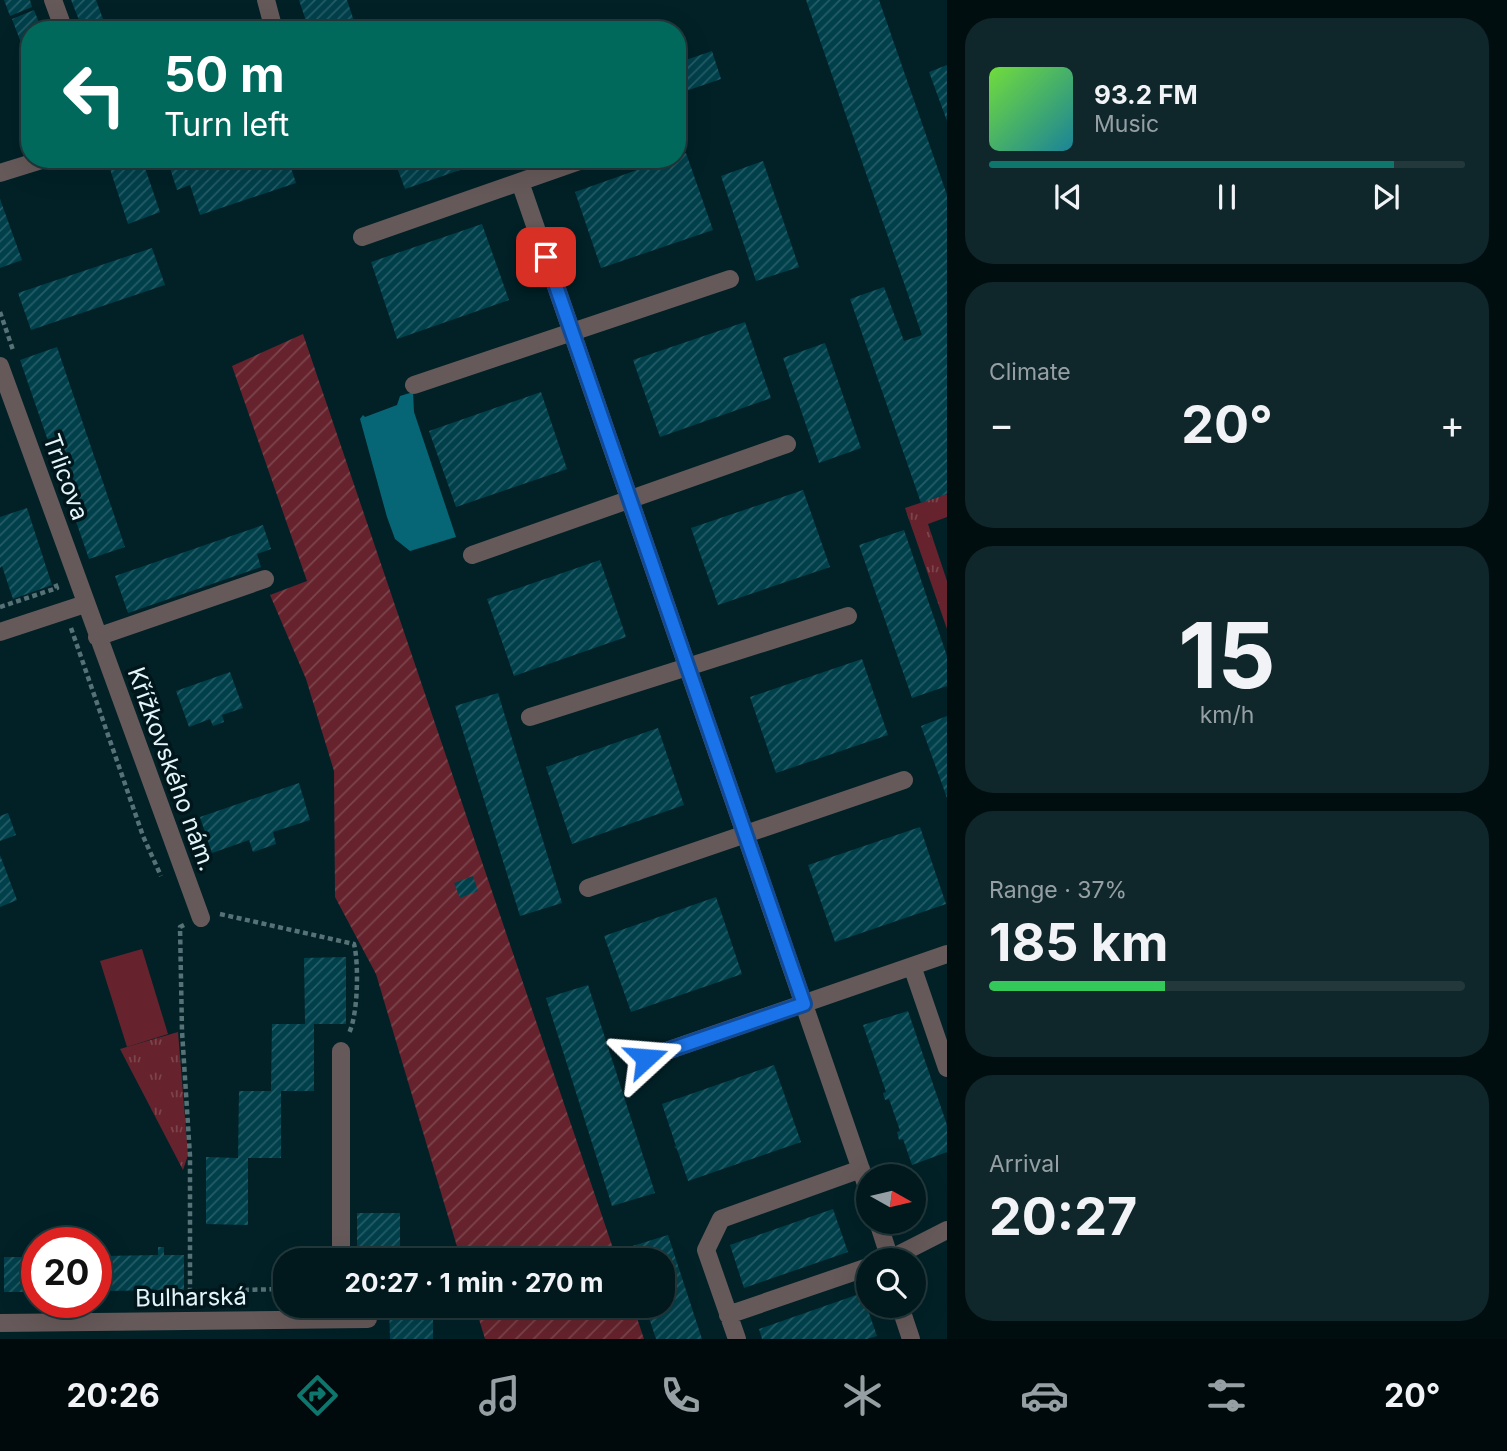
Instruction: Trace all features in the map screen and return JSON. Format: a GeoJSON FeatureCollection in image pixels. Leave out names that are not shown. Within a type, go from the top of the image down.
{"type":"FeatureCollection","features":[{"type":"Feature","properties":{"kind":"street"},"geometry":{"type":"LineString","coordinates":[[53,0],[61,21]]}},
{"type":"Feature","properties":{"kind":"street"},"geometry":{"type":"LineString","coordinates":[[266,0],[272,21]]}},
{"type":"Feature","properties":{"kind":"street"},"geometry":{"type":"LineString","coordinates":[[0,173],[21,166]]}},
{"type":"Feature","properties":{"kind":"street"},"geometry":{"type":"LineString","coordinates":[[362,237],[560,168]]}},
{"type":"Feature","properties":{"kind":"street"},"geometry":{"type":"LineString","coordinates":[[520,182],[859,1164]]}},
{"type":"Feature","properties":{"kind":"street"},"geometry":{"type":"LineString","coordinates":[[414,385],[730,279]]}},
{"type":"Feature","properties":{"kind":"street","name":"Trlicova"},"geometry":{"type":"LineString","coordinates":[[8,364],[85,604]]}},
{"type":"Feature","properties":{"kind":"street"},"geometry":{"type":"LineString","coordinates":[[472,555],[787,443]]}},
{"type":"Feature","properties":{"kind":"street"},"geometry":{"type":"LineString","coordinates":[[97,637],[265,579]]}},
{"type":"Feature","properties":{"kind":"street"},"geometry":{"type":"LineString","coordinates":[[0,632],[85,604]]}},
{"type":"Feature","properties":{"kind":"street","name":"Křížkovského nám."},"geometry":{"type":"LineString","coordinates":[[85,604],[201,918]]}},
{"type":"Feature","properties":{"kind":"street"},"geometry":{"type":"LineString","coordinates":[[530,717],[848,617]]}},
{"type":"Feature","properties":{"kind":"street"},"geometry":{"type":"LineString","coordinates":[[588,888],[904,780]]}},
{"type":"Feature","properties":{"kind":"street"},"geometry":{"type":"LineString","coordinates":[[646,1058],[947,954]]}},
{"type":"Feature","properties":{"kind":"street"},"geometry":{"type":"LineString","coordinates":[[912,966],[947,1068]]}},
{"type":"Feature","properties":{"kind":"street"},"geometry":{"type":"LineString","coordinates":[[341,1051],[341,1248]]}},
{"type":"Feature","properties":{"kind":"street"},"geometry":{"type":"LineString","coordinates":[[737,1339],[706,1250],[720,1219],[856,1171]]}},
{"type":"Feature","properties":{"kind":"street"},"geometry":{"type":"LineString","coordinates":[[912,1248],[947,1230]]}},
{"type":"Feature","properties":{"kind":"street"},"geometry":{"type":"LineString","coordinates":[[729,1315],[856,1271]]}},
{"type":"Feature","properties":{"kind":"street","name":"Bulharská"},"geometry":{"type":"LineString","coordinates":[[0,1323],[190,1322],[273,1317]]}},
{"type":"Feature","properties":{"kind":"street"},"geometry":{"type":"LineString","coordinates":[[904,1318],[911,1339]]}},
{"type":"Feature","properties":{"kind":"path"},"geometry":{"type":"LineString","coordinates":[[0,312],[8,364]]}},
{"type":"Feature","properties":{"kind":"path"},"geometry":{"type":"LineString","coordinates":[[53,576],[143,836],[163,880]]}},
{"type":"Feature","properties":{"kind":"path"},"geometry":{"type":"LineString","coordinates":[[0,607],[57,587]]}},
{"type":"Feature","properties":{"kind":"path"},"geometry":{"type":"LineString","coordinates":[[180,927],[201,918],[207,909],[355,944],[358,998],[354,1024],[341,1051]]}},
{"type":"Feature","properties":{"kind":"path"},"geometry":{"type":"LineString","coordinates":[[176,915],[180,927],[182,1031],[190,1156],[190,1322]]}},
{"type":"Feature","properties":{"kind":"green space"},"geometry":{"type":"Polygon","coordinates":[[[303,334],[613,1248],[457,1248],[376,974],[335,897],[334,771],[306,679],[270,595],[307,581],[232,366],[303,334]]]}},
{"type":"Feature","properties":{"kind":"green space"},"geometry":{"type":"Polygon","coordinates":[[[947,494],[947,517],[928,524],[947,581],[947,629],[905,508],[947,494]]]}},
{"type":"Feature","properties":{"kind":"green space"},"geometry":{"type":"Polygon","coordinates":[[[142,949],[168,1034],[127,1047],[100,961],[142,949]]]}},
{"type":"Feature","properties":{"kind":"green space"},"geometry":{"type":"Polygon","coordinates":[[[178,1032],[188,1155],[183,1170],[120,1049],[178,1032]]]}},
{"type":"Feature","properties":{"kind":"green space"},"geometry":{"type":"Polygon","coordinates":[[[479,1318],[637,1318],[644,1339],[485,1339],[479,1318]]]}},
{"type":"Feature","properties":{"kind":"water"},"geometry":{"type":"Polygon","coordinates":[[[413,392],[414,412],[456,537],[410,551],[395,539],[360,419],[363,415],[365,417],[397,405],[400,396],[413,392]]]}},
{"type":"Feature","properties":{"kind":"building"},"geometry":{"type":"Polygon","coordinates":[[[4,0],[30,0],[32,7],[10,16],[4,0]]]}},
{"type":"Feature","properties":{"kind":"building"},"geometry":{"type":"Polygon","coordinates":[[[71,0],[96,0],[104,21],[79,21],[71,0]]]}},
{"type":"Feature","properties":{"kind":"building"},"geometry":{"type":"Polygon","coordinates":[[[299,0],[347,0],[354,21],[306,21],[299,0]]]}},
{"type":"Feature","properties":{"kind":"building"},"geometry":{"type":"Polygon","coordinates":[[[806,0],[879,0],[947,195],[947,494],[921,503],[850,299],[884,287],[904,341],[922,335],[806,0]]]}},
{"type":"Feature","properties":{"kind":"building"},"geometry":{"type":"Polygon","coordinates":[[[34,10],[38,21],[21,21],[21,43],[12,19],[34,10]]]}},
{"type":"Feature","properties":{"kind":"building"},"geometry":{"type":"Polygon","coordinates":[[[712,51],[721,79],[686,91],[686,60],[712,51]]]}},
{"type":"Feature","properties":{"kind":"building"},"geometry":{"type":"Polygon","coordinates":[[[947,65],[947,121],[929,72],[947,65]]]}},
{"type":"Feature","properties":{"kind":"building"},"geometry":{"type":"Polygon","coordinates":[[[686,153],[713,230],[601,268],[575,192],[643,168],[686,168],[686,153]]]}},
{"type":"Feature","properties":{"kind":"building"},"geometry":{"type":"Polygon","coordinates":[[[763,161],[799,267],[756,281],[721,176],[763,161]]]}},
{"type":"Feature","properties":{"kind":"building"},"geometry":{"type":"Polygon","coordinates":[[[110,168],[145,168],[160,212],[128,224],[110,168]]]}},
{"type":"Feature","properties":{"kind":"building"},"geometry":{"type":"Polygon","coordinates":[[[170,168],[291,168],[296,183],[200,215],[190,185],[177,190],[170,168]]]}},
{"type":"Feature","properties":{"kind":"building"},"geometry":{"type":"Polygon","coordinates":[[[397,168],[466,168],[405,189],[397,168]]]}},
{"type":"Feature","properties":{"kind":"building"},"geometry":{"type":"Polygon","coordinates":[[[0,199],[22,260],[0,268],[0,199]]]}},
{"type":"Feature","properties":{"kind":"building"},"geometry":{"type":"Polygon","coordinates":[[[482,224],[509,300],[397,339],[371,262],[482,224]]]}},
{"type":"Feature","properties":{"kind":"building"},"geometry":{"type":"Polygon","coordinates":[[[152,248],[165,285],[31,330],[18,293],[152,248]]]}},
{"type":"Feature","properties":{"kind":"building"},"geometry":{"type":"Polygon","coordinates":[[[745,322],[771,398],[660,437],[633,360],[745,322]]]}},
{"type":"Feature","properties":{"kind":"building"},"geometry":{"type":"Polygon","coordinates":[[[825,343],[861,448],[819,463],[783,358],[825,343]]]}},
{"type":"Feature","properties":{"kind":"building"},"geometry":{"type":"Polygon","coordinates":[[[57,347],[125,547],[89,559],[20,360],[57,347]]]}},
{"type":"Feature","properties":{"kind":"building"},"geometry":{"type":"Polygon","coordinates":[[[541,392],[567,469],[456,507],[429,431],[541,392]]]}},
{"type":"Feature","properties":{"kind":"building"},"geometry":{"type":"Polygon","coordinates":[[[803,490],[830,567],[718,605],[691,528],[803,490]]]}},
{"type":"Feature","properties":{"kind":"building"},"geometry":{"type":"Polygon","coordinates":[[[27,508],[52,585],[13,599],[2,566],[0,568],[0,517],[27,508]]]}},
{"type":"Feature","properties":{"kind":"building"},"geometry":{"type":"Polygon","coordinates":[[[263,525],[271,549],[257,554],[261,567],[128,613],[115,576],[263,525]]]}},
{"type":"Feature","properties":{"kind":"building"},"geometry":{"type":"Polygon","coordinates":[[[904,530],[947,656],[947,686],[912,698],[859,545],[904,530]]]}},
{"type":"Feature","properties":{"kind":"building"},"geometry":{"type":"Polygon","coordinates":[[[600,560],[626,637],[514,676],[487,599],[600,560]]]}},
{"type":"Feature","properties":{"kind":"building"},"geometry":{"type":"Polygon","coordinates":[[[862,659],[888,735],[776,773],[750,697],[862,659]]]}},
{"type":"Feature","properties":{"kind":"building"},"geometry":{"type":"Polygon","coordinates":[[[230,672],[243,708],[222,715],[224,722],[213,726],[210,719],[189,727],[176,691],[230,672]]]}},
{"type":"Feature","properties":{"kind":"building"},"geometry":{"type":"Polygon","coordinates":[[[498,693],[562,903],[520,916],[455,706],[498,693]]]}},
{"type":"Feature","properties":{"kind":"building"},"geometry":{"type":"Polygon","coordinates":[[[947,716],[947,798],[921,726],[947,716]]]}},
{"type":"Feature","properties":{"kind":"building"},"geometry":{"type":"Polygon","coordinates":[[[658,728],[684,805],[572,844],[546,767],[658,728]]]}},
{"type":"Feature","properties":{"kind":"building"},"geometry":{"type":"Polygon","coordinates":[[[299,783],[310,820],[273,832],[276,844],[253,852],[249,840],[212,853],[200,817],[299,783]]]}},
{"type":"Feature","properties":{"kind":"building"},"geometry":{"type":"Polygon","coordinates":[[[8,813],[16,835],[0,841],[0,816],[8,813]]]}},
{"type":"Feature","properties":{"kind":"building"},"geometry":{"type":"Polygon","coordinates":[[[920,827],[946,904],[835,942],[808,865],[920,827]]]}},
{"type":"Feature","properties":{"kind":"building"},"geometry":{"type":"Polygon","coordinates":[[[0,855],[17,900],[0,907],[0,855]]]}},
{"type":"Feature","properties":{"kind":"building"},"geometry":{"type":"Polygon","coordinates":[[[473,876],[478,891],[460,898],[454,883],[473,876]]]}},
{"type":"Feature","properties":{"kind":"building"},"geometry":{"type":"Polygon","coordinates":[[[716,897],[742,974],[631,1012],[604,936],[716,897]]]}},
{"type":"Feature","properties":{"kind":"building"},"geometry":{"type":"Polygon","coordinates":[[[346,957],[346,1024],[314,1024],[314,1091],[281,1091],[281,1158],[248,1158],[248,1225],[206,1224],[206,1157],[238,1158],[239,1091],[271,1091],[272,1024],[305,1024],[304,958],[346,957]]]}},
{"type":"Feature","properties":{"kind":"building"},"geometry":{"type":"Polygon","coordinates":[[[588,985],[655,1193],[612,1206],[546,998],[588,985]]]}},
{"type":"Feature","properties":{"kind":"building"},"geometry":{"type":"Polygon","coordinates":[[[908,1011],[947,1125],[947,1152],[912,1164],[903,1139],[899,1140],[897,1132],[900,1131],[889,1099],[885,1100],[883,1093],[886,1092],[863,1025],[908,1011]]]}},
{"type":"Feature","properties":{"kind":"building"},"geometry":{"type":"Polygon","coordinates":[[[774,1065],[801,1142],[688,1181],[674,1147],[676,1146],[662,1104],[774,1065]]]}},
{"type":"Feature","properties":{"kind":"building"},"geometry":{"type":"Polygon","coordinates":[[[833,1209],[848,1252],[744,1288],[730,1245],[833,1209]]]}},
{"type":"Feature","properties":{"kind":"building"},"geometry":{"type":"Polygon","coordinates":[[[357,1213],[400,1213],[400,1248],[357,1248],[357,1213]]]}},
{"type":"Feature","properties":{"kind":"building"},"geometry":{"type":"Polygon","coordinates":[[[668,1235],[672,1248],[626,1248],[668,1235]]]}},
{"type":"Feature","properties":{"kind":"building"},"geometry":{"type":"Polygon","coordinates":[[[158,1247],[164,1247],[164,1255],[184,1255],[184,1290],[112,1291],[112,1256],[158,1255],[158,1247]]]}},
{"type":"Feature","properties":{"kind":"building"},"geometry":{"type":"Polygon","coordinates":[[[675,1256],[702,1339],[656,1339],[649,1318],[675,1318],[675,1256]]]}},
{"type":"Feature","properties":{"kind":"building"},"geometry":{"type":"Polygon","coordinates":[[[4,1257],[21,1257],[21,1292],[4,1292],[4,1257]]]}},
{"type":"Feature","properties":{"kind":"building"},"geometry":{"type":"Polygon","coordinates":[[[856,1295],[856,1318],[871,1318],[877,1336],[867,1339],[762,1339],[759,1329],[856,1295]]]}},
{"type":"Feature","properties":{"kind":"building"},"geometry":{"type":"Polygon","coordinates":[[[389,1318],[433,1318],[433,1339],[390,1339],[389,1318]]]}},
{"type":"Feature","properties":{"kind":"route"},"geometry":{"type":"LineString","coordinates":[[546,257],[804,1004],[646,1058]]}}]}
